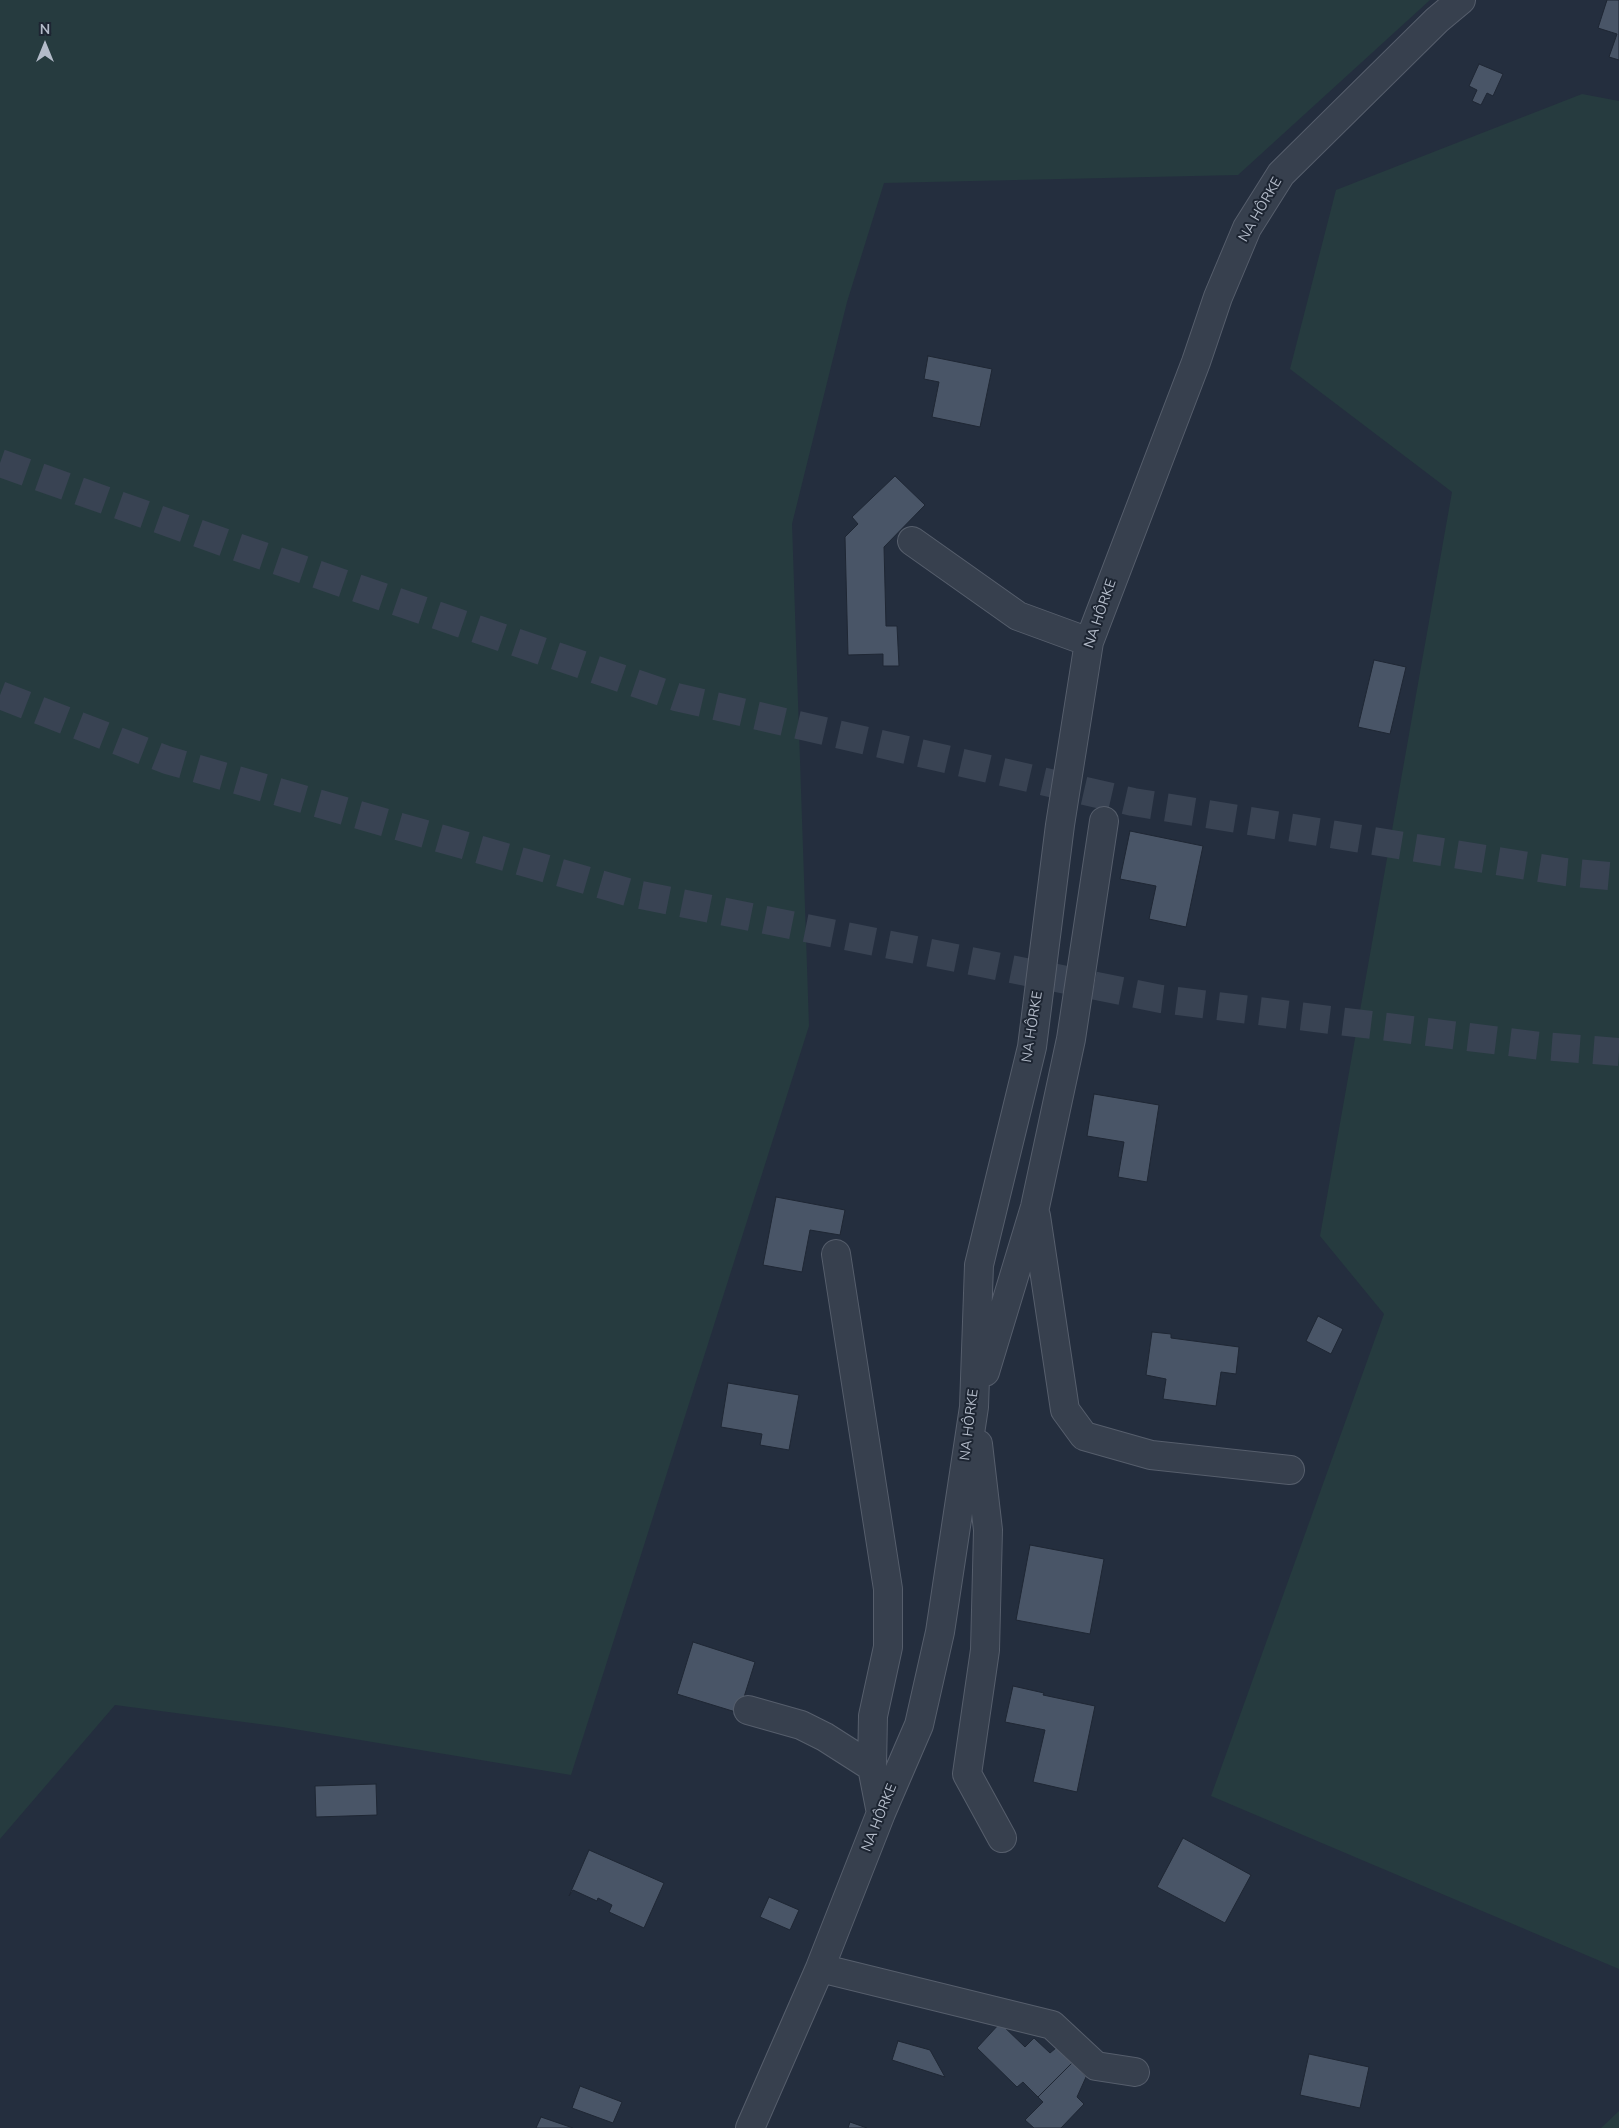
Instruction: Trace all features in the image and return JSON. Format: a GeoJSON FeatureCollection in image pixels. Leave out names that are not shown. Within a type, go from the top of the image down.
{"type":"FeatureCollection","features":[{"type":"Feature","properties":{"kind":"street","name":"NA HÔRKE"},"geometry":{"type":"LineString","coordinates":[[750,2128],[820,1968],[881,1813],[920,1725],[940,1632],[974,1407],[979,1266],[1032,1047],[1060,825],[1089,642],[1193,371],[1218,297],[1247,228],[1281,174],[1423,33],[1461,0]]}},
{"type":"Feature","properties":{"kind":"street"},"geometry":{"type":"LineString","coordinates":[[912,541],[1018,616],[1089,642]]}},
{"type":"Feature","properties":{"kind":"street"},"geometry":{"type":"LineString","coordinates":[[1002,1838],[967,1774],[985,1650],[988,1530],[974,1407],[1035,1207],[1071,1039],[1104,821]]}},
{"type":"Feature","properties":{"kind":"street"},"geometry":{"type":"LineString","coordinates":[[1035,1207],[1065,1410],[1084,1436],[1151,1455],[1290,1470]]}},
{"type":"Feature","properties":{"kind":"street"},"geometry":{"type":"LineString","coordinates":[[836,1254],[888,1588],[888,1647],[873,1716],[872,1767],[881,1813]]}},
{"type":"Feature","properties":{"kind":"street"},"geometry":{"type":"LineString","coordinates":[[748,1710],[801,1725],[825,1737],[872,1767]]}},
{"type":"Feature","properties":{"kind":"street"},"geometry":{"type":"LineString","coordinates":[[820,1968],[1052,2025],[1096,2066],[1135,2072]]}},
{"type":"Feature","properties":{"kind":"green space"},"geometry":{"type":"Polygon","coordinates":[[[0,0],[1430,0],[1238,175],[884,183],[847,302],[792,524],[809,1026],[571,1775],[282,1727],[115,1705],[0,1839],[0,0]]]}},
{"type":"Feature","properties":{"kind":"green space"},"geometry":{"type":"Polygon","coordinates":[[[1582,94],[1619,101],[1619,1969],[1211,1796],[1384,1314],[1320,1236],[1452,492],[1290,369],[1336,190],[1582,94]]]}},
{"type":"Feature","properties":{"kind":"green space"},"geometry":{"type":"Polygon","coordinates":[[[1619,2111],[1619,2128],[1601,2128],[1619,2111]]]}},
{"type":"Feature","properties":{"kind":"building"},"geometry":{"type":"Polygon","coordinates":[[[1607,0],[1619,0],[1619,60],[1609,57],[1617,34],[1598,28],[1607,0]]]}},
{"type":"Feature","properties":{"kind":"building"},"geometry":{"type":"Polygon","coordinates":[[[1479,64],[1503,74],[1493,96],[1487,93],[1481,105],[1472,101],[1477,90],[1469,86],[1479,64]]]}},
{"type":"Feature","properties":{"kind":"building"},"geometry":{"type":"Polygon","coordinates":[[[928,356],[992,369],[980,427],[932,417],[939,382],[924,379],[928,356]]]}},
{"type":"Feature","properties":{"kind":"building"},"geometry":{"type":"Polygon","coordinates":[[[895,476],[925,505],[884,547],[886,626],[897,626],[899,666],[883,666],[883,654],[848,655],[845,537],[858,524],[852,517],[895,476]]]}},
{"type":"Feature","properties":{"kind":"building"},"geometry":{"type":"Polygon","coordinates":[[[1374,660],[1406,667],[1390,734],[1358,727],[1374,660]]]}},
{"type":"Feature","properties":{"kind":"building"},"geometry":{"type":"Polygon","coordinates":[[[1130,831],[1203,846],[1186,927],[1149,919],[1156,886],[1120,879],[1130,831]]]}},
{"type":"Feature","properties":{"kind":"building"},"geometry":{"type":"Polygon","coordinates":[[[1094,1094],[1159,1105],[1147,1182],[1118,1177],[1124,1142],[1087,1136],[1094,1094]]]}},
{"type":"Feature","properties":{"kind":"building"},"geometry":{"type":"Polygon","coordinates":[[[776,1197],[845,1210],[840,1235],[810,1230],[802,1272],[763,1265],[776,1197]]]}},
{"type":"Feature","properties":{"kind":"building"},"geometry":{"type":"Polygon","coordinates":[[[1318,1316],[1343,1329],[1331,1354],[1306,1341],[1318,1316]]]}},
{"type":"Feature","properties":{"kind":"building"},"geometry":{"type":"Polygon","coordinates":[[[1152,1332],[1171,1334],[1171,1338],[1239,1347],[1236,1374],[1221,1372],[1216,1406],[1163,1399],[1166,1379],[1146,1375],[1152,1332]]]}},
{"type":"Feature","properties":{"kind":"building"},"geometry":{"type":"Polygon","coordinates":[[[728,1383],[799,1395],[789,1450],[760,1445],[762,1434],[721,1427],[728,1383]]]}},
{"type":"Feature","properties":{"kind":"building"},"geometry":{"type":"Polygon","coordinates":[[[1030,1545],[1104,1559],[1090,1634],[1016,1620],[1030,1545]]]}},
{"type":"Feature","properties":{"kind":"building"},"geometry":{"type":"Polygon","coordinates":[[[693,1642],[755,1662],[739,1713],[677,1694],[693,1642]]]}},
{"type":"Feature","properties":{"kind":"building"},"geometry":{"type":"Polygon","coordinates":[[[1013,1686],[1044,1693],[1043,1695],[1095,1706],[1077,1792],[1033,1782],[1045,1730],[1005,1722],[1013,1686]]]}},
{"type":"Feature","properties":{"kind":"building"},"geometry":{"type":"Polygon","coordinates":[[[376,1784],[377,1815],[316,1817],[315,1786],[376,1784]]]}},
{"type":"Feature","properties":{"kind":"building"},"geometry":{"type":"Polygon","coordinates":[[[1183,1838],[1251,1875],[1225,1923],[1157,1887],[1183,1838]]]}},
{"type":"Feature","properties":{"kind":"building"},"geometry":{"type":"Polygon","coordinates":[[[589,1850],[664,1883],[644,1928],[609,1912],[612,1905],[598,1898],[597,1901],[573,1890],[569,1896],[589,1850]]]}},
{"type":"Feature","properties":{"kind":"building"},"geometry":{"type":"Polygon","coordinates":[[[769,1897],[799,1910],[790,1930],[760,1917],[769,1897]]]}},
{"type":"Feature","properties":{"kind":"building"},"geometry":{"type":"Polygon","coordinates":[[[1000,2023],[1025,2047],[1034,2038],[1050,2053],[1056,2048],[1072,2063],[1038,2097],[1023,2082],[1017,2087],[977,2048],[1000,2023]]]}},
{"type":"Feature","properties":{"kind":"building"},"geometry":{"type":"Polygon","coordinates":[[[898,2041],[930,2050],[945,2077],[892,2060],[898,2041]]]}},
{"type":"Feature","properties":{"kind":"building"},"geometry":{"type":"Polygon","coordinates":[[[1309,2054],[1369,2067],[1360,2108],[1300,2095],[1309,2054]]]}},
{"type":"Feature","properties":{"kind":"building"},"geometry":{"type":"Polygon","coordinates":[[[1072,2063],[1086,2077],[1077,2097],[1084,2104],[1061,2128],[1034,2128],[1025,2120],[1043,2102],[1038,2097],[1072,2063]]]}},
{"type":"Feature","properties":{"kind":"building"},"geometry":{"type":"Polygon","coordinates":[[[580,2086],[622,2102],[613,2123],[572,2108],[580,2086]]]}},
{"type":"Feature","properties":{"kind":"building"},"geometry":{"type":"Polygon","coordinates":[[[541,2117],[573,2128],[536,2128],[541,2117]]]}},
{"type":"Feature","properties":{"kind":"building"},"geometry":{"type":"Polygon","coordinates":[[[850,2122],[867,2128],[848,2128],[850,2122]]]}},
{"type":"Feature","properties":{"kind":"tunnel"},"geometry":{"type":"LineString","coordinates":[[0,463],[237,547],[676,697],[1133,802],[1565,872],[1619,877]]}},
{"type":"Feature","properties":{"kind":"tunnel"},"geometry":{"type":"LineString","coordinates":[[0,695],[167,760],[631,893],[1161,999],[1541,1046],[1619,1052]]}}]}
